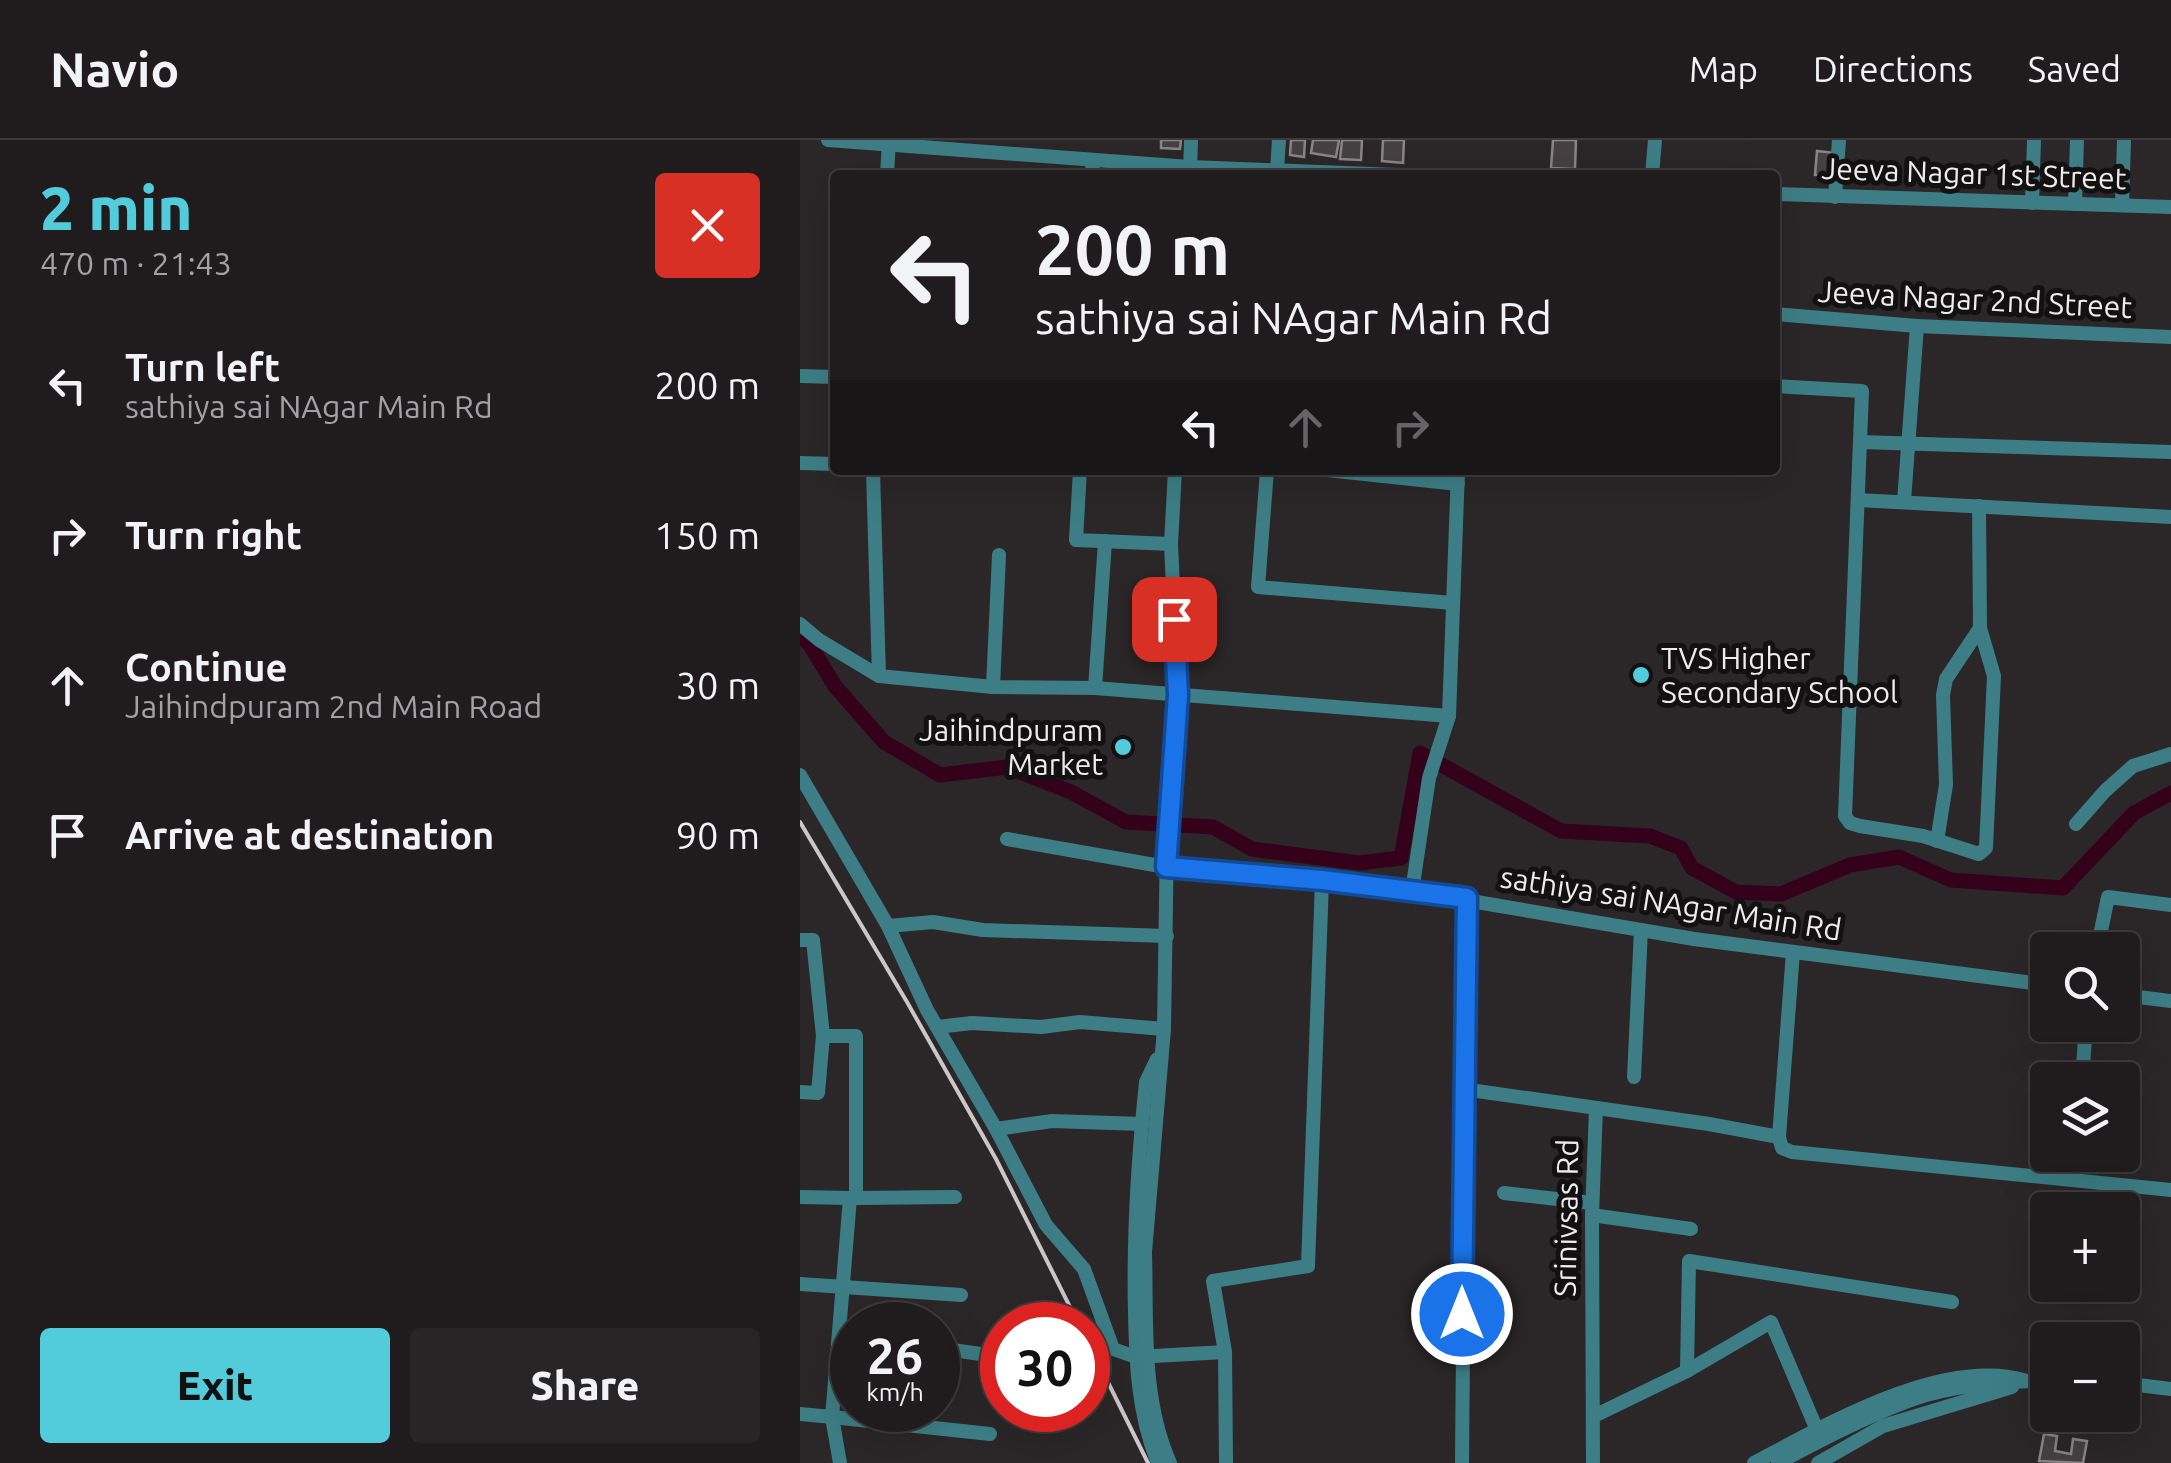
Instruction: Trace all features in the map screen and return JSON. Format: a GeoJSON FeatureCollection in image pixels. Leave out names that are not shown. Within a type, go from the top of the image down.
{"type":"FeatureCollection","features":[{"type":"Feature","properties":{"kind":"street"},"geometry":{"type":"LineString","coordinates":[[828,140],[1005,147],[1093,168],[1158,170]]}},
{"type":"Feature","properties":{"kind":"street"},"geometry":{"type":"LineString","coordinates":[[1190,170],[1192,140]]}},
{"type":"Feature","properties":{"kind":"street"},"geometry":{"type":"LineString","coordinates":[[1277,170],[1279,140]]}},
{"type":"Feature","properties":{"kind":"street"},"geometry":{"type":"LineString","coordinates":[[1652,170],[1654,140]]}},
{"type":"Feature","properties":{"kind":"street"},"geometry":{"type":"LineString","coordinates":[[1835,198],[1839,140]]}},
{"type":"Feature","properties":{"kind":"street"},"geometry":{"type":"LineString","coordinates":[[2032,202],[2034,140]]}},
{"type":"Feature","properties":{"kind":"street"},"geometry":{"type":"LineString","coordinates":[[2075,204],[2078,140]]}},
{"type":"Feature","properties":{"kind":"street"},"geometry":{"type":"LineString","coordinates":[[2122,205],[2124,140]]}},
{"type":"Feature","properties":{"kind":"street"},"geometry":{"type":"LineString","coordinates":[[887,170],[889,142]]}},
{"type":"Feature","properties":{"kind":"street","name":"Jeeva Nagar 1st Street"},"geometry":{"type":"LineString","coordinates":[[1780,194],[2171,206]]}},
{"type":"Feature","properties":{"kind":"street","name":"Jeeva Nagar 2nd Street"},"geometry":{"type":"LineString","coordinates":[[1780,314],[1917,326],[2171,337]]}},
{"type":"Feature","properties":{"kind":"street"},"geometry":{"type":"LineString","coordinates":[[1904,501],[1917,326]]}},
{"type":"Feature","properties":{"kind":"street"},"geometry":{"type":"LineString","coordinates":[[800,376],[830,378]]}},
{"type":"Feature","properties":{"kind":"street"},"geometry":{"type":"LineString","coordinates":[[1780,386],[1862,391],[1846,816],[1850,823],[1860,826],[1937,841],[1972,853],[1983,853],[1986,848],[1994,676],[1980,628],[1979,506]]}},
{"type":"Feature","properties":{"kind":"street"},"geometry":{"type":"LineString","coordinates":[[1860,442],[2171,452]]}},
{"type":"Feature","properties":{"kind":"street"},"geometry":{"type":"LineString","coordinates":[[800,463],[830,464]]}},
{"type":"Feature","properties":{"kind":"street"},"geometry":{"type":"LineString","coordinates":[[873,475],[879,676]]}},
{"type":"Feature","properties":{"kind":"street"},"geometry":{"type":"LineString","coordinates":[[1080,475],[1076,540],[1171,544]]}},
{"type":"Feature","properties":{"kind":"street"},"geometry":{"type":"LineString","coordinates":[[1170,1463],[1158,1435],[1148,1373],[1146,1252],[1164,1029],[1167,840],[1178,695],[1171,544],[1175,475]]}},
{"type":"Feature","properties":{"kind":"street"},"geometry":{"type":"LineString","coordinates":[[1267,475],[1258,587],[1454,602]]}},
{"type":"Feature","properties":{"kind":"street"},"geometry":{"type":"LineString","coordinates":[[1412,891],[1429,778],[1449,716],[1458,477],[1420,475]]}},
{"type":"Feature","properties":{"kind":"street"},"geometry":{"type":"LineString","coordinates":[[1858,500],[2171,518]]}},
{"type":"Feature","properties":{"kind":"street"},"geometry":{"type":"LineString","coordinates":[[1095,688],[1104,541]]}},
{"type":"Feature","properties":{"kind":"street"},"geometry":{"type":"LineString","coordinates":[[993,687],[999,555]]}},
{"type":"Feature","properties":{"kind":"street"},"geometry":{"type":"LineString","coordinates":[[800,624],[879,676],[993,687],[1095,688],[1449,716]]}},
{"type":"Feature","properties":{"kind":"street"},"geometry":{"type":"LineString","coordinates":[[1937,841],[1946,786],[1946,680],[1980,628]]}},
{"type":"Feature","properties":{"kind":"street"},"geometry":{"type":"LineString","coordinates":[[2076,824],[2104,791],[2134,766],[2171,754]]}},
{"type":"Feature","properties":{"kind":"street"},"geometry":{"type":"LineString","coordinates":[[800,775],[888,926],[937,1027],[1046,1225],[1084,1269],[1113,1348],[1136,1357],[1225,1352]]}},
{"type":"Feature","properties":{"kind":"street","name":"sathiya sai NAgar Main Rd"},"geometry":{"type":"LineString","coordinates":[[1006,839],[1166,867],[1322,880],[1467,898],[1641,930],[2030,983]]}},
{"type":"Feature","properties":{"kind":"street"},"geometry":{"type":"LineString","coordinates":[[1226,1463],[1225,1352],[1213,1282],[1308,1266],[1322,880]]}},
{"type":"Feature","properties":{"kind":"street"},"geometry":{"type":"LineString","coordinates":[[2101,932],[2108,897],[2171,905]]}},
{"type":"Feature","properties":{"kind":"street"},"geometry":{"type":"LineString","coordinates":[[1462,1463],[1467,898]]}},
{"type":"Feature","properties":{"kind":"street"},"geometry":{"type":"LineString","coordinates":[[888,926],[934,922],[982,930],[1166,936]]}},
{"type":"Feature","properties":{"kind":"street"},"geometry":{"type":"LineString","coordinates":[[1634,1076],[1641,930]]}},
{"type":"Feature","properties":{"kind":"street"},"geometry":{"type":"LineString","coordinates":[[800,940],[813,940],[823,1036],[818,1093],[800,1092]]}},
{"type":"Feature","properties":{"kind":"street"},"geometry":{"type":"LineString","coordinates":[[1793,952],[1778,1137],[1782,1148],[2171,1190]]}},
{"type":"Feature","properties":{"kind":"street"},"geometry":{"type":"LineString","coordinates":[[2140,997],[2171,1001]]}},
{"type":"Feature","properties":{"kind":"street"},"geometry":{"type":"LineString","coordinates":[[937,1027],[972,1023],[1041,1027],[1080,1022],[1164,1029]]}},
{"type":"Feature","properties":{"kind":"street"},"geometry":{"type":"LineString","coordinates":[[823,1036],[856,1036],[853,1198],[844,1302]]}},
{"type":"Feature","properties":{"kind":"street"},"geometry":{"type":"LineString","coordinates":[[1158,1463],[1141,1406],[1133,1234],[1146,1082],[1162,1050]]}},
{"type":"Feature","properties":{"kind":"street","name":"Srinivsas Rd"},"geometry":{"type":"LineString","coordinates":[[1463,1090],[1596,1108],[1592,1209],[1594,1463]]}},
{"type":"Feature","properties":{"kind":"street"},"geometry":{"type":"LineString","coordinates":[[1596,1108],[1778,1137]]}},
{"type":"Feature","properties":{"kind":"street"},"geometry":{"type":"LineString","coordinates":[[996,1129],[1052,1121],[1142,1124]]}},
{"type":"Feature","properties":{"kind":"street"},"geometry":{"type":"LineString","coordinates":[[2076,1172],[2076,1178]]}},
{"type":"Feature","properties":{"kind":"street"},"geometry":{"type":"LineString","coordinates":[[1504,1193],[1692,1229]]}},
{"type":"Feature","properties":{"kind":"street"},"geometry":{"type":"LineString","coordinates":[[800,1197],[955,1197]]}},
{"type":"Feature","properties":{"kind":"street"},"geometry":{"type":"LineString","coordinates":[[1687,1371],[1688,1261],[1952,1302]]}},
{"type":"Feature","properties":{"kind":"street"},"geometry":{"type":"LineString","coordinates":[[800,1284],[961,1295]]}},
{"type":"Feature","properties":{"kind":"street"},"geometry":{"type":"LineString","coordinates":[[1594,1416],[1687,1371],[1771,1322],[1824,1432]]}},
{"type":"Feature","properties":{"kind":"street"},"geometry":{"type":"LineString","coordinates":[[1778,1463],[1866,1405],[1923,1385],[2002,1373],[2027,1381]]}},
{"type":"Feature","properties":{"kind":"street"},"geometry":{"type":"LineString","coordinates":[[1818,1463],[1883,1426],[2030,1381]]}},
{"type":"Feature","properties":{"kind":"street"},"geometry":{"type":"LineString","coordinates":[[2140,1385],[2171,1389]]}},
{"type":"Feature","properties":{"kind":"street"},"geometry":{"type":"LineString","coordinates":[[800,1414],[830,1418]]}},
{"type":"Feature","properties":{"kind":"street"},"geometry":{"type":"LineString","coordinates":[[960,1431],[990,1434]]}},
{"type":"Feature","properties":{"kind":"street"},"geometry":{"type":"LineString","coordinates":[[834,1432],[840,1463]]}},
{"type":"Feature","properties":{"kind":"street"},"geometry":{"type":"LineString","coordinates":[[1754,1463],[1824,1432]]}},
{"type":"Feature","properties":{"kind":"building"},"geometry":{"type":"Polygon","coordinates":[[[1161,140],[1181,140],[1180,149],[1161,148],[1161,140]]]}},
{"type":"Feature","properties":{"kind":"building"},"geometry":{"type":"Polygon","coordinates":[[[1291,140],[1305,140],[1304,157],[1290,155],[1291,140]]]}},
{"type":"Feature","properties":{"kind":"building"},"geometry":{"type":"Polygon","coordinates":[[[1313,140],[1339,140],[1336,157],[1311,153],[1313,140]]]}},
{"type":"Feature","properties":{"kind":"building"},"geometry":{"type":"Polygon","coordinates":[[[1342,140],[1362,140],[1361,160],[1340,159],[1342,140]]]}},
{"type":"Feature","properties":{"kind":"building"},"geometry":{"type":"Polygon","coordinates":[[[1383,140],[1404,140],[1403,163],[1382,161],[1383,140]]]}},
{"type":"Feature","properties":{"kind":"building"},"geometry":{"type":"Polygon","coordinates":[[[1553,140],[1576,140],[1575,169],[1551,168],[1553,140]]]}},
{"type":"Feature","properties":{"kind":"building"},"geometry":{"type":"Polygon","coordinates":[[[1817,151],[1836,153],[1834,177],[1815,175],[1817,151]]]}},
{"type":"Feature","properties":{"kind":"building"},"geometry":{"type":"Polygon","coordinates":[[[2044,1434],[2057,1436],[2055,1451],[2071,1454],[2073,1439],[2087,1441],[2083,1463],[2039,1461],[2044,1434]]]}},
{"type":"Feature","properties":{"kind":"waterway"},"geometry":{"type":"LineString","coordinates":[[800,635],[835,686],[884,742],[940,775],[1007,767],[1071,792],[1126,822],[1213,827],[1252,849],[1359,863],[1401,858],[1420,753],[1561,831],[1650,836],[1681,848],[1692,868],[1736,892],[1781,894],[1850,865],[1899,857],[1951,880],[2063,888],[2134,813],[2171,793]]}},
{"type":"Feature","properties":{"kind":"railway"},"geometry":{"type":"LineString","coordinates":[[800,822],[996,1159],[1068,1302]]}},
{"type":"Feature","properties":{"kind":"railway"},"geometry":{"type":"LineString","coordinates":[[1110,1386],[1148,1463]]}},
{"type":"Feature","properties":{"kind":"place","name":"TVS Higher Secondary School"},"geometry":{"type":"Point","coordinates":[1641,675]}},
{"type":"Feature","properties":{"kind":"place","name":"Jaihindpuram Market"},"geometry":{"type":"Point","coordinates":[1123,747]}},
{"type":"Feature","properties":{"kind":"route"},"geometry":{"type":"LineString","coordinates":[[1174,619],[1178,695],[1166,867],[1322,880],[1467,898],[1462,1314]]}}]}
